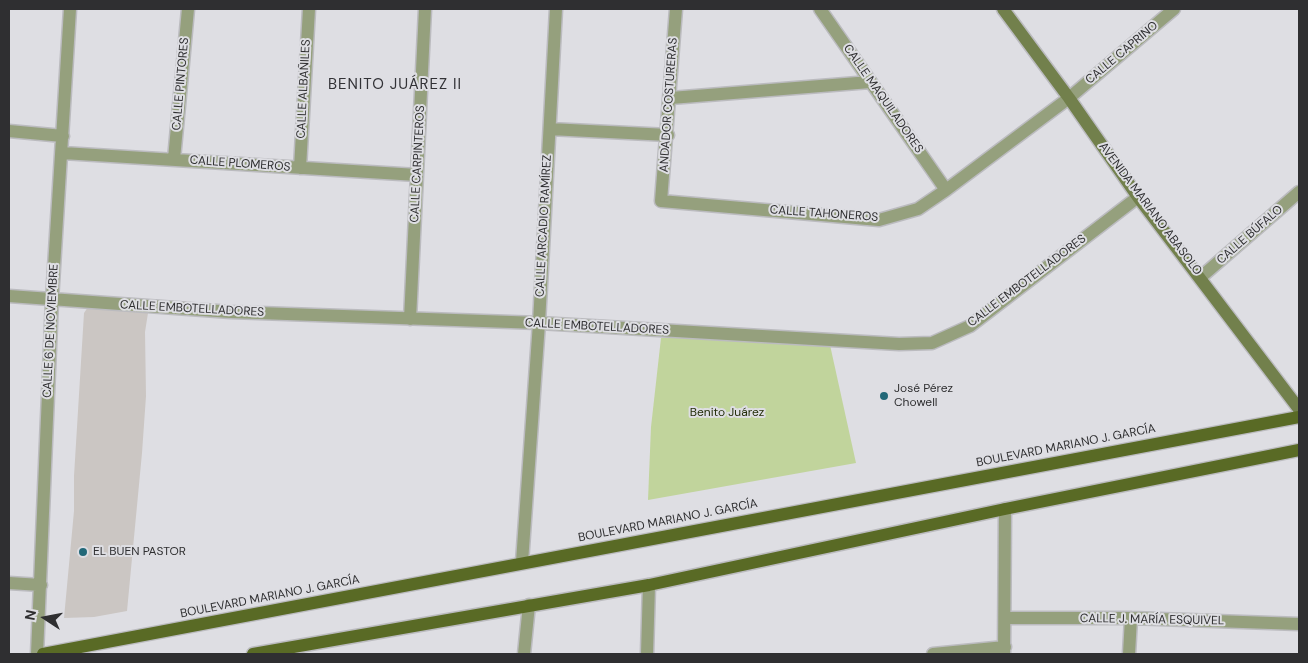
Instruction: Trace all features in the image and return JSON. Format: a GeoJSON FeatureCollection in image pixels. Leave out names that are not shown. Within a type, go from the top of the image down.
{"type":"FeatureCollection","features":[{"type":"Feature","properties":{"kind":"main road","name":"BOULEVARD MARIANO J. GARCÍA"},"geometry":{"type":"LineString","coordinates":[[43,654],[522,562],[1299,417]]}},
{"type":"Feature","properties":{"kind":"main road"},"geometry":{"type":"LineString","coordinates":[[253,654],[649,585],[1005,509],[1299,450]]}},
{"type":"Feature","properties":{"kind":"street","name":"CALLE 6 DE NOVIEMBRE"},"geometry":{"type":"LineString","coordinates":[[37,654],[52,300],[64,136],[70,9]]}},
{"type":"Feature","properties":{"kind":"street","name":"CALLE PINTORES"},"geometry":{"type":"LineString","coordinates":[[174,159],[188,9]]}},
{"type":"Feature","properties":{"kind":"street","name":"CALLE ALBAÑILES"},"geometry":{"type":"LineString","coordinates":[[300,168],[309,9]]}},
{"type":"Feature","properties":{"kind":"street","name":"CALLE CARPINTEROS"},"geometry":{"type":"LineString","coordinates":[[410,319],[425,9]]}},
{"type":"Feature","properties":{"kind":"street","name":"CALLE ARCADIO RAMÍREZ"},"geometry":{"type":"LineString","coordinates":[[522,562],[539,323],[556,9]]}},
{"type":"Feature","properties":{"kind":"street","name":"ANDADOR COSTURERAS"},"geometry":{"type":"LineString","coordinates":[[661,201],[671,98],[676,9]]}},
{"type":"Feature","properties":{"kind":"street","name":"CALLE MAQUILADORES"},"geometry":{"type":"LineString","coordinates":[[820,9],[946,190]]}},
{"type":"Feature","properties":{"kind":"street","name":"AVENIDA MARIANO ABASOLO"},"geometry":{"type":"LineString","coordinates":[[1003,9],[1069,98],[1138,197],[1201,277],[1299,409]]}},
{"type":"Feature","properties":{"kind":"street","name":"CALLE CAPRINO"},"geometry":{"type":"LineString","coordinates":[[1069,98],[1174,9]]}},
{"type":"Feature","properties":{"kind":"street"},"geometry":{"type":"LineString","coordinates":[[671,98],[870,82]]}},
{"type":"Feature","properties":{"kind":"street","name":"CALLE TAHONEROS"},"geometry":{"type":"LineString","coordinates":[[661,201],[879,220],[918,209],[1069,98]]}},
{"type":"Feature","properties":{"kind":"street"},"geometry":{"type":"LineString","coordinates":[[550,129],[668,135]]}},
{"type":"Feature","properties":{"kind":"street"},"geometry":{"type":"LineString","coordinates":[[9,131],[64,136]]}},
{"type":"Feature","properties":{"kind":"street","name":"CALLE PLOMEROS"},"geometry":{"type":"LineString","coordinates":[[62,153],[417,175]]}},
{"type":"Feature","properties":{"kind":"street","name":"CALLE BÚFALO"},"geometry":{"type":"LineString","coordinates":[[1201,277],[1299,192]]}},
{"type":"Feature","properties":{"kind":"street","name":"CALLE EMBOTELLADORES"},"geometry":{"type":"LineString","coordinates":[[9,296],[231,312],[539,323],[899,344],[932,343],[970,326],[1138,197]]}},
{"type":"Feature","properties":{"kind":"street"},"geometry":{"type":"LineString","coordinates":[[933,654],[1004,651],[1006,618],[1005,509]]}},
{"type":"Feature","properties":{"kind":"street"},"geometry":{"type":"LineString","coordinates":[[9,583],[41,585]]}},
{"type":"Feature","properties":{"kind":"street"},"geometry":{"type":"LineString","coordinates":[[647,654],[649,585]]}},
{"type":"Feature","properties":{"kind":"street"},"geometry":{"type":"LineString","coordinates":[[524,654],[529,605]]}},
{"type":"Feature","properties":{"kind":"street","name":"CALLE J. MARÍA ESQUIVEL"},"geometry":{"type":"LineString","coordinates":[[1006,618],[1131,618],[1299,624]]}},
{"type":"Feature","properties":{"kind":"street"},"geometry":{"type":"LineString","coordinates":[[1130,654],[1131,618]]}},
{"type":"Feature","properties":{"kind":"green space","name":"Benito Juárez"},"geometry":{"type":"Polygon","coordinates":[[[661,338],[721,338],[830,345],[856,463],[648,500],[651,427],[661,338]]]}},
{"type":"Feature","properties":{"kind":"building","name":"EL BUEN PASTOR"},"geometry":{"type":"Polygon","coordinates":[[[88,307],[121,307],[148,313],[145,332],[146,396],[142,453],[127,611],[94,617],[64,618],[74,511],[74,476],[84,313],[88,307]]]}},
{"type":"Feature","properties":{"kind":"place","name":"José Pérez Chowell"},"geometry":{"type":"Point","coordinates":[884,396]}},
{"type":"Feature","properties":{"kind":"place","name":"EL BUEN PASTOR"},"geometry":{"type":"Point","coordinates":[83,552]}},
{"type":"Feature","properties":{"kind":"district","name":"BENITO JUÁREZ II"},"geometry":{"type":"Point","coordinates":[395,85]}}]}
